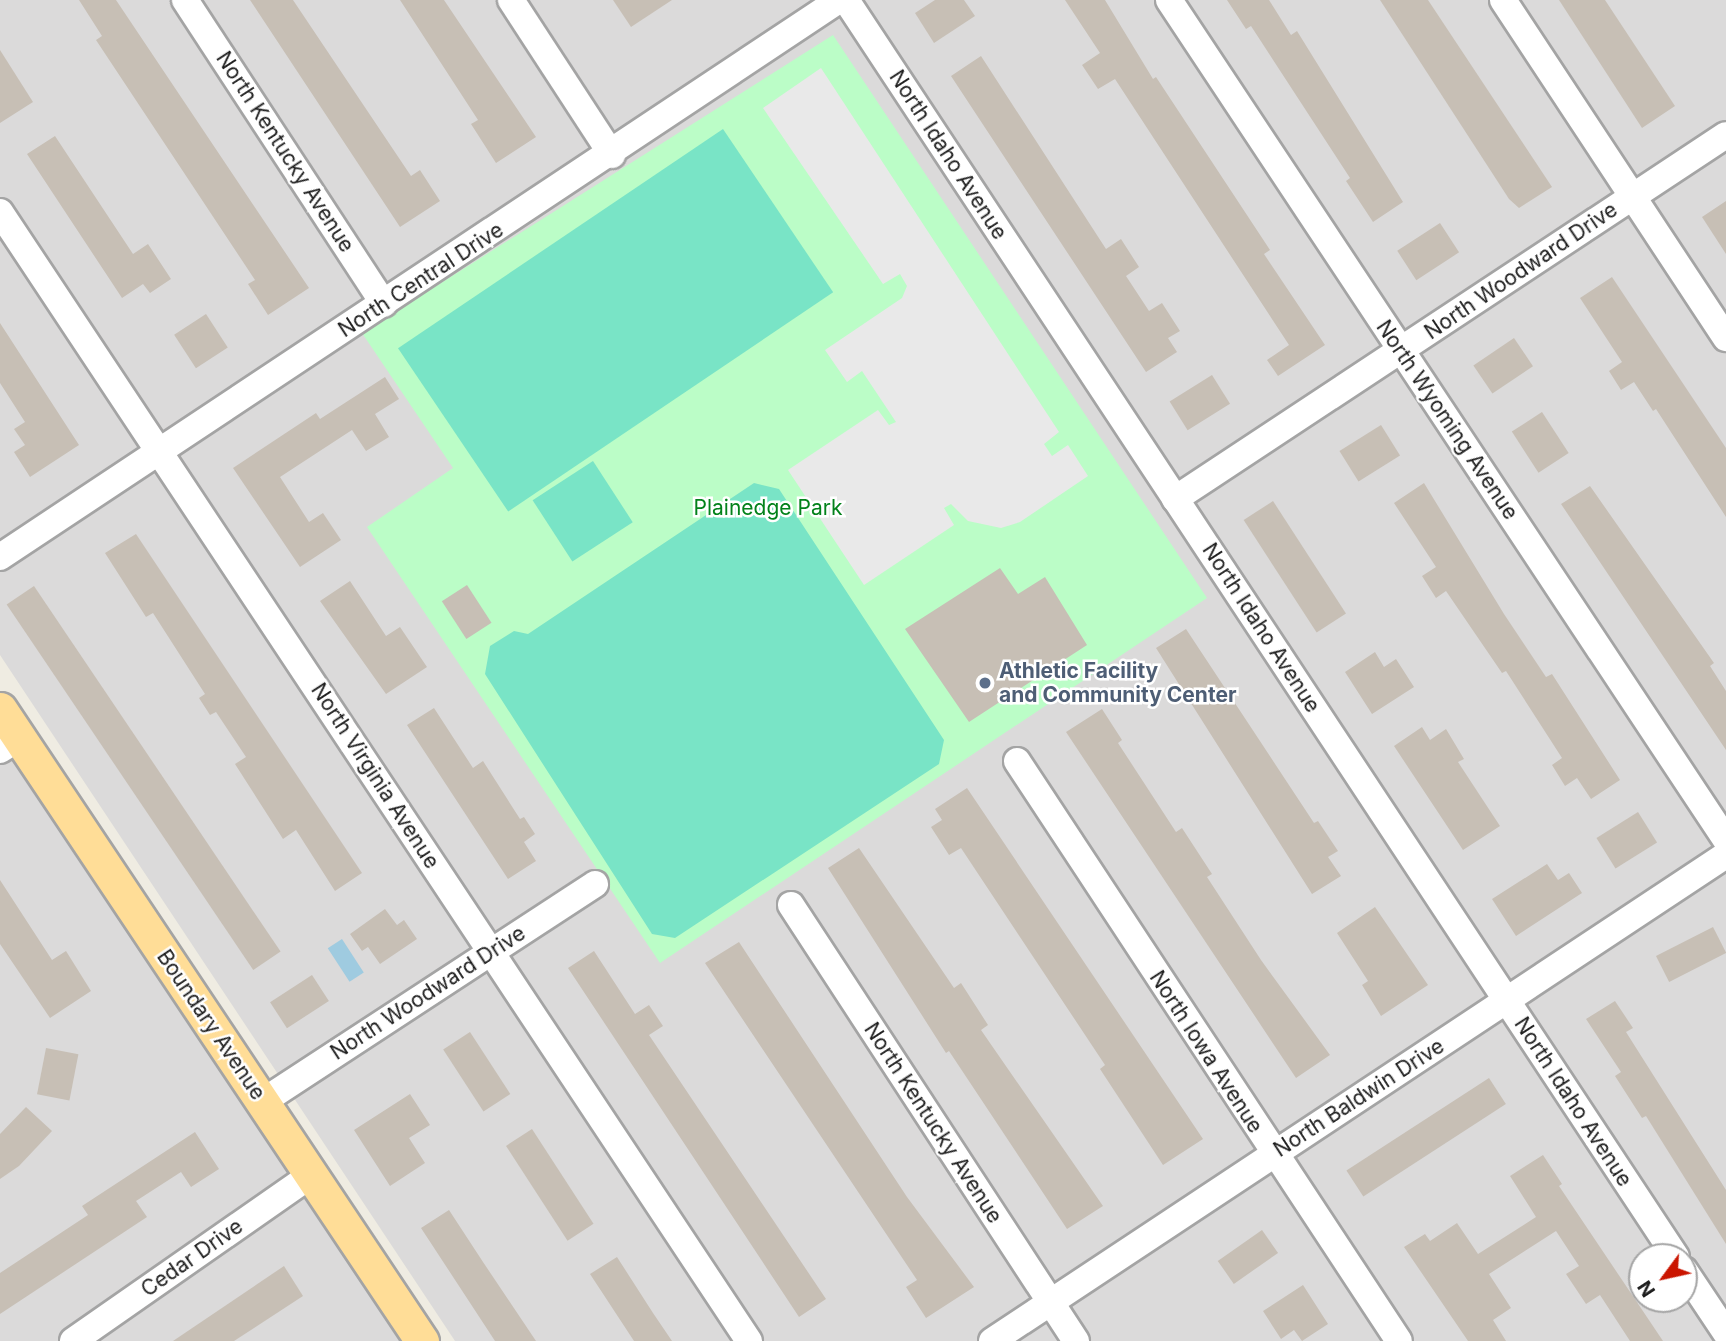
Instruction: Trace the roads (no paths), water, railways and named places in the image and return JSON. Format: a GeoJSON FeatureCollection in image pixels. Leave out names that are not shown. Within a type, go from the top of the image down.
{"type":"FeatureCollection","features":[{"type":"Feature","properties":{"kind":"main road","name":"Boundary Avenue"},"geometry":{"type":"LineString","coordinates":[[0,709],[10,744],[261,1102],[422,1341]]}},
{"type":"Feature","properties":{"kind":"street","name":"North Kentucky Avenue"},"geometry":{"type":"LineString","coordinates":[[185,0],[384,304]]}},
{"type":"Feature","properties":{"kind":"street"},"geometry":{"type":"LineString","coordinates":[[511,0],[612,155]]}},
{"type":"Feature","properties":{"kind":"street","name":"North Central Drive"},"geometry":{"type":"LineString","coordinates":[[0,557],[612,155],[839,0]]}},
{"type":"Feature","properties":{"kind":"street","name":"North Idaho Avenue"},"geometry":{"type":"LineString","coordinates":[[846,0],[1667,1243]]}},
{"type":"Feature","properties":{"kind":"street","name":"North Wyoming Avenue"},"geometry":{"type":"LineString","coordinates":[[1169,0],[1726,840]]}},
{"type":"Feature","properties":{"kind":"street"},"geometry":{"type":"LineString","coordinates":[[1503,0],[1726,338]]}},
{"type":"Feature","properties":{"kind":"street","name":"North Woodward Drive"},"geometry":{"type":"LineString","coordinates":[[1175,499],[1726,135]]}},
{"type":"Feature","properties":{"kind":"street","name":"North Virginia Avenue"},"geometry":{"type":"LineString","coordinates":[[0,212],[749,1341]]}},
{"type":"Feature","properties":{"kind":"street","name":"North Iowa Avenue"},"geometry":{"type":"LineString","coordinates":[[1017,761],[1399,1341]]}},
{"type":"Feature","properties":{"kind":"street","name":"North Baldwin Drive"},"geometry":{"type":"LineString","coordinates":[[992,1341],[1726,855]]}},
{"type":"Feature","properties":{"kind":"street","name":"North Woodward Drive"},"geometry":{"type":"LineString","coordinates":[[261,1102],[595,884]]}},
{"type":"Feature","properties":{"kind":"street","name":"North Kentucky Avenue"},"geometry":{"type":"LineString","coordinates":[[790,905],[1076,1341]]}},
{"type":"Feature","properties":{"kind":"street","name":"Cedar Drive"},"geometry":{"type":"LineString","coordinates":[[73,1341],[311,1175]]}},
{"type":"Feature","properties":{"kind":"street"},"geometry":{"type":"LineString","coordinates":[[1698,1291],[1726,1333]]}},
{"type":"Feature","properties":{"kind":"water"},"geometry":{"type":"Polygon","coordinates":[[[342,939],[364,973],[350,982],[328,948],[342,939]]]}},
{"type":"Feature","properties":{"kind":"place","name":"Athletic Facility and Community Center"},"geometry":{"type":"Point","coordinates":[985,683]}},
{"type":"Feature","properties":{"kind":"park label","name":"Plainedge Park"},"geometry":{"type":"Point","coordinates":[768,508]}}]}
